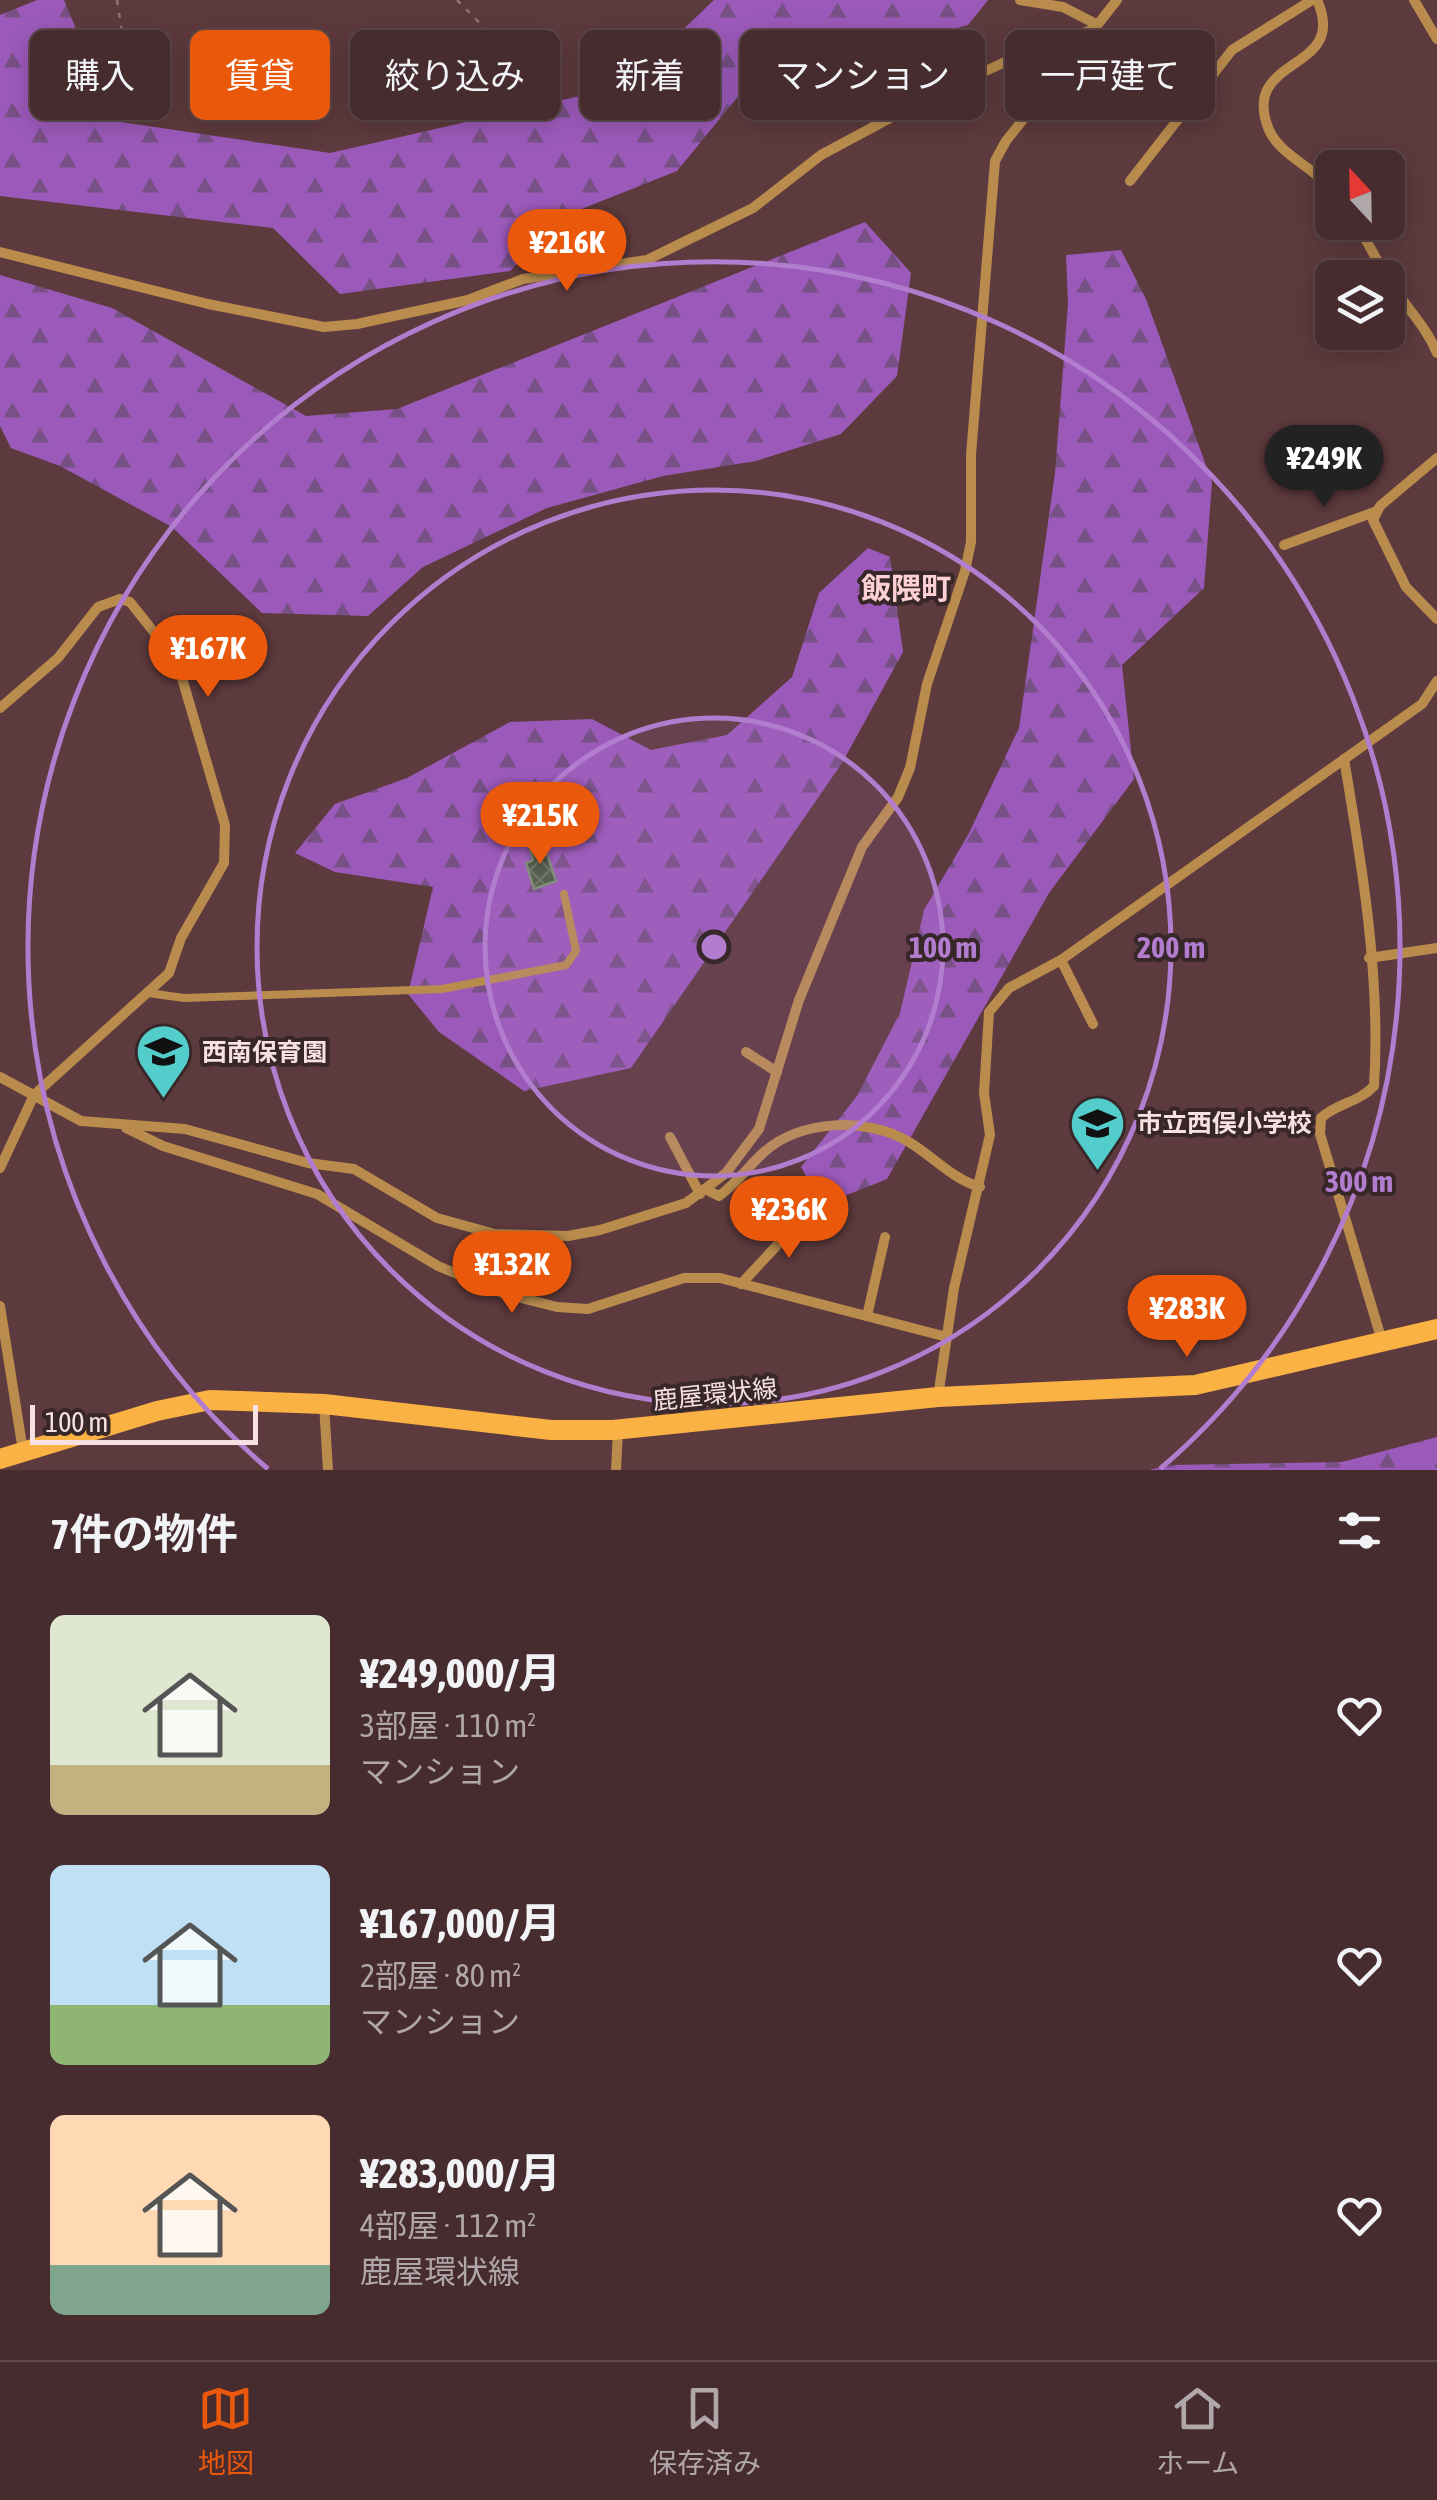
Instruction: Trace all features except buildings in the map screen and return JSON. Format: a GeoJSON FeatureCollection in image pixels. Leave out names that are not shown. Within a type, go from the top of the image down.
{"type":"FeatureCollection","features":[{"type":"Feature","properties":{"kind":"main road","name":"鹿屋環状線"},"geometry":{"type":"LineString","coordinates":[[16,1459],[157,1411],[210,1400],[324,1404],[534,1429],[618,1429],[938,1397],[1194,1385],[1437,1330]]}},
{"type":"Feature","properties":{"kind":"street"},"geometry":{"type":"LineString","coordinates":[[1020,0],[1063,7],[1093,27]]}},
{"type":"Feature","properties":{"kind":"street"},"geometry":{"type":"LineString","coordinates":[[0,1077],[81,1121],[185,1129],[308,1163],[354,1169],[437,1218],[495,1234],[584,1233],[686,1203],[704,1192],[759,1129],[834,907],[862,847],[886,818],[910,768],[927,684],[971,542],[972,455],[996,161],[1093,27],[1118,0]]}},
{"type":"Feature","properties":{"kind":"street"},"geometry":{"type":"LineString","coordinates":[[1130,181],[1232,50],[1315,0],[1324,16],[1319,45],[1309,57],[1278,72],[1264,100],[1270,130],[1315,175]]}},
{"type":"Feature","properties":{"kind":"street"},"geometry":{"type":"LineString","coordinates":[[1414,0],[1437,39]]}},
{"type":"Feature","properties":{"kind":"street"},"geometry":{"type":"LineString","coordinates":[[0,252],[208,304],[324,327],[357,324],[468,300],[523,279],[647,260],[753,208],[807,164],[929,97],[1093,27]]}},
{"type":"Feature","properties":{"kind":"street"},"geometry":{"type":"LineString","coordinates":[[1405,304],[1426,326],[1437,353]]}},
{"type":"Feature","properties":{"kind":"street"},"geometry":{"type":"LineString","coordinates":[[1437,458],[1373,520],[1406,587],[1437,618]]}},
{"type":"Feature","properties":{"kind":"street"},"geometry":{"type":"LineString","coordinates":[[1284,545],[1377,512]]}},
{"type":"Feature","properties":{"kind":"street"},"geometry":{"type":"LineString","coordinates":[[0,708],[58,658],[98,607],[120,599],[130,602],[176,662],[211,769],[226,846],[224,863],[181,938],[169,972],[34,1095],[0,1168]]}},
{"type":"Feature","properties":{"kind":"street"},"geometry":{"type":"LineString","coordinates":[[938,1397],[990,1134],[984,1093],[989,1012],[1010,988],[1061,960],[1422,704],[1437,682]]}},
{"type":"Feature","properties":{"kind":"street"},"geometry":{"type":"LineString","coordinates":[[1344,759],[1362,864],[1377,1047],[1374,1086],[1362,1098],[1332,1108],[1321,1118],[1320,1134],[1382,1342]]}},
{"type":"Feature","properties":{"kind":"street"},"geometry":{"type":"LineString","coordinates":[[1369,958],[1437,948]]}},
{"type":"Feature","properties":{"kind":"street"},"geometry":{"type":"LineString","coordinates":[[1061,960],[1093,1024]]}},
{"type":"Feature","properties":{"kind":"street"},"geometry":{"type":"LineString","coordinates":[[746,1052],[778,1072]]}},
{"type":"Feature","properties":{"kind":"street"},"geometry":{"type":"LineString","coordinates":[[116,1124],[163,1146],[318,1194],[438,1266],[502,1293],[557,1307],[588,1309],[684,1278],[720,1278],[947,1337]]}},
{"type":"Feature","properties":{"kind":"street"},"geometry":{"type":"LineString","coordinates":[[670,1137],[704,1192],[720,1196],[782,1140],[829,1126],[868,1126],[892,1132],[962,1182],[980,1187]]}},
{"type":"Feature","properties":{"kind":"street"},"geometry":{"type":"LineString","coordinates":[[741,1284],[809,1211]]}},
{"type":"Feature","properties":{"kind":"street"},"geometry":{"type":"LineString","coordinates":[[867,1316],[884,1237]]}},
{"type":"Feature","properties":{"kind":"street"},"geometry":{"type":"LineString","coordinates":[[0,1306],[16,1459]]}},
{"type":"Feature","properties":{"kind":"street"},"geometry":{"type":"LineString","coordinates":[[324,1404],[328,1470]]}},
{"type":"Feature","properties":{"kind":"street"},"geometry":{"type":"LineString","coordinates":[[616,1470],[618,1429]]}},
{"type":"Feature","properties":{"kind":"lane"},"geometry":{"type":"LineString","coordinates":[[148,993],[184,998],[442,989],[566,966],[576,951],[564,894]]}},
{"type":"Feature","properties":{"kind":"path"},"geometry":{"type":"LineString","coordinates":[[117,0],[122,30]]}},
{"type":"Feature","properties":{"kind":"path"},"geometry":{"type":"LineString","coordinates":[[456,0],[486,30]]}},
{"type":"Feature","properties":{"kind":"green space"},"geometry":{"type":"Polygon","coordinates":[[[37,0],[64,0],[76,30],[30,30],[30,120],[114,120],[330,153],[475,120],[560,120],[560,101],[580,96],[580,120],[719,120],[677,171],[564,216],[510,271],[340,294],[273,228],[0,196],[0,15],[37,0]]]}},
{"type":"Feature","properties":{"kind":"green space"},"geometry":{"type":"Polygon","coordinates":[[[714,0],[988,0],[968,25],[950,30],[740,30],[740,94],[720,119],[720,30],[683,30],[714,0]]]}},
{"type":"Feature","properties":{"kind":"green space"},"geometry":{"type":"Polygon","coordinates":[[[865,222],[911,273],[897,376],[841,434],[756,461],[663,476],[547,508],[423,567],[368,616],[262,613],[172,527],[60,466],[11,448],[0,426],[0,275],[112,308],[306,416],[397,409],[865,222]]]}},
{"type":"Feature","properties":{"kind":"green space"},"geometry":{"type":"Polygon","coordinates":[[[1121,250],[1146,299],[1212,482],[1204,588],[1122,665],[1134,779],[1049,893],[887,1179],[822,1205],[801,1167],[857,1096],[900,1013],[924,910],[969,833],[1019,728],[1055,473],[1068,304],[1066,255],[1121,250]]]}},
{"type":"Feature","properties":{"kind":"green space"},"geometry":{"type":"Polygon","coordinates":[[[868,548],[890,557],[903,652],[842,763],[631,1068],[524,1091],[439,1032],[408,994],[433,887],[335,872],[295,853],[335,804],[407,778],[510,722],[592,719],[651,750],[727,735],[792,677],[819,593],[868,548]]]}},
{"type":"Feature","properties":{"kind":"green space"},"geometry":{"type":"Polygon","coordinates":[[[1437,1437],[1437,1470],[1149,1470],[1170,1465],[1342,1462],[1437,1437]]]}},
{"type":"Feature","properties":{"kind":"place","name":"西南保育園"},"geometry":{"type":"Point","coordinates":[163,1101]}},
{"type":"Feature","properties":{"kind":"place","name":"市立西俣小学校"},"geometry":{"type":"Point","coordinates":[1098,1172]}},
{"type":"Feature","properties":{"kind":"district","name":"飯隈町"},"geometry":{"type":"Point","coordinates":[906,588]}}]}
